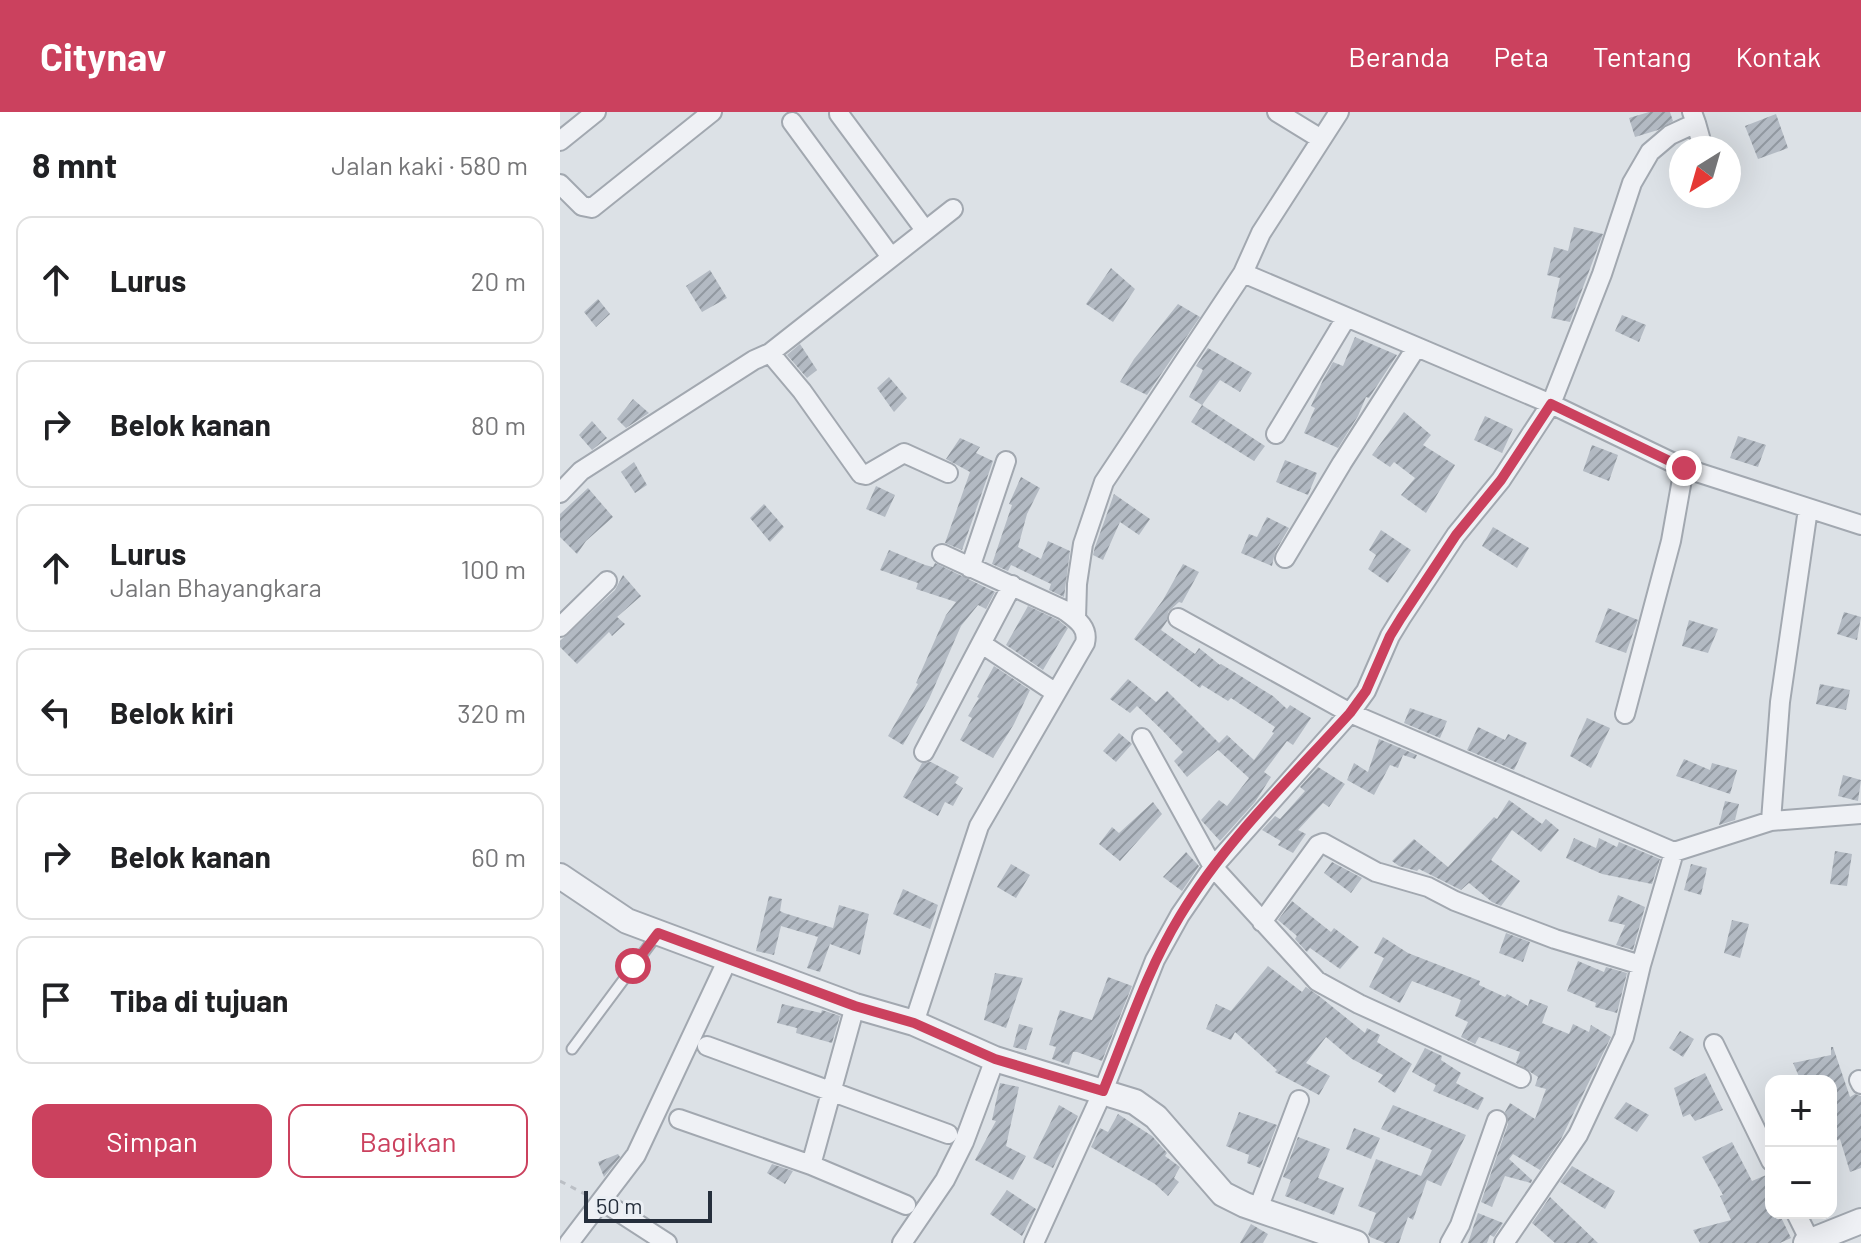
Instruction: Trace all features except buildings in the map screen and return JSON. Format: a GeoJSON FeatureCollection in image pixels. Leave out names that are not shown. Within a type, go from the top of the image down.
{"type":"FeatureCollection","features":[{"type":"Feature","properties":{"kind":"street"},"geometry":{"type":"LineString","coordinates":[[560,141],[596,112]]}},
{"type":"Feature","properties":{"kind":"street"},"geometry":{"type":"LineString","coordinates":[[560,184],[582,206],[592,208],[712,112]]}},
{"type":"Feature","properties":{"kind":"street"},"geometry":{"type":"LineString","coordinates":[[1277,112],[1321,139]]}},
{"type":"Feature","properties":{"kind":"street"},"geometry":{"type":"LineString","coordinates":[[1076,619],[1083,544],[1104,482],[1243,273],[1261,233],[1339,112]]}},
{"type":"Feature","properties":{"kind":"street"},"geometry":{"type":"LineString","coordinates":[[839,114],[925,230]]}},
{"type":"Feature","properties":{"kind":"street"},"geometry":{"type":"LineString","coordinates":[[1034,1243],[1103,1091],[1155,960],[1180,915],[1213,867],[1366,691],[1390,636],[1417,594],[1456,535],[1501,480],[1551,404],[1602,274],[1632,183],[1650,152],[1694,118]]}},
{"type":"Feature","properties":{"kind":"street"},"geometry":{"type":"LineString","coordinates":[[792,122],[891,257]]}},
{"type":"Feature","properties":{"kind":"street"},"geometry":{"type":"LineString","coordinates":[[560,493],[581,471],[754,360],[770,353],[953,209]]}},
{"type":"Feature","properties":{"kind":"street"},"geometry":{"type":"LineString","coordinates":[[1243,273],[1551,404],[1684,468],[1861,525]]}},
{"type":"Feature","properties":{"kind":"street"},"geometry":{"type":"LineString","coordinates":[[1276,434],[1346,318]]}},
{"type":"Feature","properties":{"kind":"street"},"geometry":{"type":"LineString","coordinates":[[1285,558],[1416,348]]}},
{"type":"Feature","properties":{"kind":"street"},"geometry":{"type":"LineString","coordinates":[[770,353],[802,391],[861,474],[866,475],[904,453],[948,473]]}},
{"type":"Feature","properties":{"kind":"street"},"geometry":{"type":"LineString","coordinates":[[970,568],[1006,461]]}},
{"type":"Feature","properties":{"kind":"street"},"geometry":{"type":"LineString","coordinates":[[1625,714],[1671,541],[1684,468]]}},
{"type":"Feature","properties":{"kind":"street"},"geometry":{"type":"LineString","coordinates":[[1771,821],[1780,702],[1808,509]]}},
{"type":"Feature","properties":{"kind":"street"},"geometry":{"type":"LineString","coordinates":[[914,1023],[979,826],[1085,643],[1085,629],[1076,619],[1012,585],[942,554]]}},
{"type":"Feature","properties":{"kind":"street"},"geometry":{"type":"LineString","coordinates":[[560,627],[607,581]]}},
{"type":"Feature","properties":{"kind":"street"},"geometry":{"type":"LineString","coordinates":[[924,752],[1012,585]]}},
{"type":"Feature","properties":{"kind":"street"},"geometry":{"type":"LineString","coordinates":[[1178,618],[1350,713],[1674,852],[1771,821],[1861,814]]}},
{"type":"Feature","properties":{"kind":"street"},"geometry":{"type":"LineString","coordinates":[[982,644],[1056,693]]}},
{"type":"Feature","properties":{"kind":"street"},"geometry":{"type":"LineString","coordinates":[[1142,738],[1213,867],[1317,981],[1359,1004],[1521,1078]]}},
{"type":"Feature","properties":{"kind":"street"},"geometry":{"type":"LineString","coordinates":[[1262,922],[1318,845],[1323,843],[1376,872],[1428,887],[1455,901],[1555,939],[1641,965]]}},
{"type":"Feature","properties":{"kind":"street"},"geometry":{"type":"LineString","coordinates":[[1504,1243],[1578,1135],[1624,1037],[1674,852]]}},
{"type":"Feature","properties":{"kind":"street"},"geometry":{"type":"LineString","coordinates":[[561,880],[627,921],[658,933],[855,1006],[914,1023],[995,1059],[1135,1102],[1156,1117],[1223,1194],[1356,1243]]}},
{"type":"Feature","properties":{"kind":"street"},"geometry":{"type":"LineString","coordinates":[[569,1243],[636,1155],[658,1114],[689,1039],[728,959]]}},
{"type":"Feature","properties":{"kind":"street"},"geometry":{"type":"LineString","coordinates":[[811,1165],[855,1006]]}},
{"type":"Feature","properties":{"kind":"street"},"geometry":{"type":"LineString","coordinates":[[1714,1044],[1765,1149]]}},
{"type":"Feature","properties":{"kind":"street"},"geometry":{"type":"LineString","coordinates":[[707,1046],[948,1134]]}},
{"type":"Feature","properties":{"kind":"street"},"geometry":{"type":"LineString","coordinates":[[902,1243],[945,1180],[964,1142],[995,1059]]}},
{"type":"Feature","properties":{"kind":"street"},"geometry":{"type":"LineString","coordinates":[[1258,1209],[1299,1100]]}},
{"type":"Feature","properties":{"kind":"street"},"geometry":{"type":"LineString","coordinates":[[679,1119],[811,1165],[906,1205]]}},
{"type":"Feature","properties":{"kind":"street"},"geometry":{"type":"LineString","coordinates":[[1450,1243],[1460,1225],[1497,1120]]}},
{"type":"Feature","properties":{"kind":"street"},"geometry":{"type":"LineString","coordinates":[[602,1201],[667,1243]]}},
{"type":"Feature","properties":{"kind":"street"},"geometry":{"type":"LineString","coordinates":[[1798,1219],[1808,1242],[1847,1231]]}},
{"type":"Feature","properties":{"kind":"lane"},"geometry":{"type":"LineString","coordinates":[[572,1049],[658,933]]}},
{"type":"Feature","properties":{"kind":"path"},"geometry":{"type":"LineString","coordinates":[[560,1181],[571,1189],[602,1201]]}},
{"type":"Feature","properties":{"kind":"route"},"geometry":{"type":"LineString","coordinates":[[633,966],[658,933],[855,1006],[914,1023],[995,1059],[1103,1091],[1155,960],[1180,915],[1213,867],[1366,691],[1401,618],[1456,535],[1501,480],[1551,404],[1684,468]]}}]}
